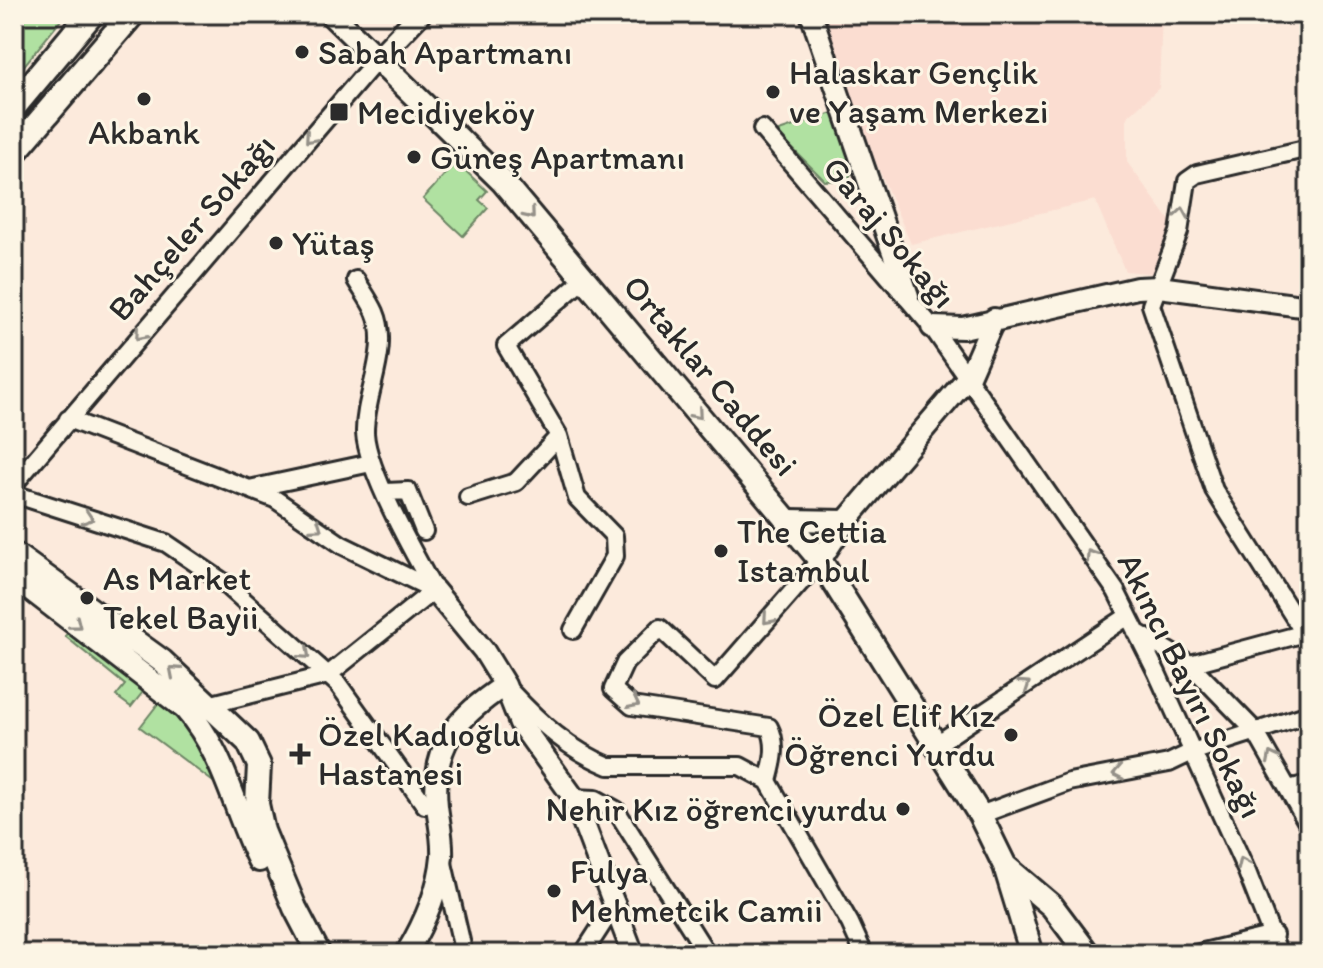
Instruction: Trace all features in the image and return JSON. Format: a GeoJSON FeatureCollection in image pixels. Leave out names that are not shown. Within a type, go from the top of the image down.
{"type":"FeatureCollection","features":[{"type":"Feature","properties":{"kind":"main road"},"geometry":{"type":"LineString","coordinates":[[14,106],[91,14]]}},
{"type":"Feature","properties":{"kind":"main road"},"geometry":{"type":"LineString","coordinates":[[14,152],[132,14]]}},
{"type":"Feature","properties":{"kind":"main road","name":"Ortaklar Caddesi"},"geometry":{"type":"LineString","coordinates":[[331,14],[379,57],[503,182],[820,560],[980,815],[1005,866],[1032,954]]}},
{"type":"Feature","properties":{"kind":"main road"},"geometry":{"type":"LineString","coordinates":[[14,554],[162,661],[212,704],[248,742],[259,765],[248,807],[257,855],[308,954]]}},
{"type":"Feature","properties":{"kind":"main road"},"geometry":{"type":"LineString","coordinates":[[14,576],[185,708],[202,727],[224,771],[248,807],[319,954]]}},
{"type":"Feature","properties":{"kind":"main road"},"geometry":{"type":"LineString","coordinates":[[224,771],[245,761],[248,742]]}},
{"type":"Feature","properties":{"kind":"main road","name":"Ortaklar Caddesi"},"geometry":{"type":"LineString","coordinates":[[1005,866],[1052,906],[1088,954]]}},
{"type":"Feature","properties":{"kind":"main road"},"geometry":{"type":"LineString","coordinates":[[1020,921],[1035,909],[1052,906]]}},
{"type":"Feature","properties":{"kind":"street","name":"Bahçeler Sokağı"},"geometry":{"type":"LineString","coordinates":[[14,484],[379,57],[420,14]]}},
{"type":"Feature","properties":{"kind":"street"},"geometry":{"type":"LineString","coordinates":[[811,14],[908,296]]}},
{"type":"Feature","properties":{"kind":"street","name":"Garaj Sokağı"},"geometry":{"type":"LineString","coordinates":[[762,129],[908,296],[969,376]]}},
{"type":"Feature","properties":{"kind":"street"},"geometry":{"type":"LineString","coordinates":[[1190,664],[1306,633],[1214,490],[1151,305],[1179,232],[1187,181],[1197,174],[1309,148]]}},
{"type":"Feature","properties":{"kind":"street"},"geometry":{"type":"LineString","coordinates":[[573,630],[615,556],[614,536],[577,498],[559,436],[506,346],[585,278]]}},
{"type":"Feature","properties":{"kind":"street"},"geometry":{"type":"LineString","coordinates":[[356,280],[376,313],[380,340],[365,433],[371,463],[408,545],[434,590],[484,651],[505,685],[520,723],[574,798],[633,954]]}},
{"type":"Feature","properties":{"kind":"street"},"geometry":{"type":"LineString","coordinates":[[932,327],[963,328],[1137,288],[1159,287],[1309,307]]}},
{"type":"Feature","properties":{"kind":"street"},"geometry":{"type":"LineString","coordinates":[[768,781],[774,763],[774,736],[769,727],[632,706],[613,689],[625,663],[660,628],[715,680],[820,560],[846,521],[969,376],[994,319]]}},
{"type":"Feature","properties":{"kind":"street","name":"Akıncı Bayırı Sokağı"},"geometry":{"type":"LineString","coordinates":[[969,376],[1116,591],[1192,752],[1274,935],[1279,954]]}},
{"type":"Feature","properties":{"kind":"street"},"geometry":{"type":"LineString","coordinates":[[84,400],[100,429]]}},
{"type":"Feature","properties":{"kind":"street"},"geometry":{"type":"LineString","coordinates":[[68,419],[275,499],[342,545],[434,590]]}},
{"type":"Feature","properties":{"kind":"street"},"geometry":{"type":"LineString","coordinates":[[468,497],[516,482],[559,436]]}},
{"type":"Feature","properties":{"kind":"street"},"geometry":{"type":"LineString","coordinates":[[249,489],[371,463]]}},
{"type":"Feature","properties":{"kind":"street"},"geometry":{"type":"LineString","coordinates":[[386,492],[408,491],[424,531]]}},
{"type":"Feature","properties":{"kind":"street"},"geometry":{"type":"LineString","coordinates":[[14,494],[166,543],[222,581],[338,684],[431,805]]}},
{"type":"Feature","properties":{"kind":"street"},"geometry":{"type":"LineString","coordinates":[[789,520],[846,521]]}},
{"type":"Feature","properties":{"kind":"street"},"geometry":{"type":"LineString","coordinates":[[212,704],[328,675],[434,590]]}},
{"type":"Feature","properties":{"kind":"street"},"geometry":{"type":"LineString","coordinates":[[937,744],[1128,616]]}},
{"type":"Feature","properties":{"kind":"street"},"geometry":{"type":"LineString","coordinates":[[1136,632],[1190,664],[1255,731],[1309,826]]}},
{"type":"Feature","properties":{"kind":"street"},"geometry":{"type":"LineString","coordinates":[[505,685],[544,728],[591,759],[609,766],[740,766],[768,781],[850,923],[864,954]]}},
{"type":"Feature","properties":{"kind":"street"},"geometry":{"type":"LineString","coordinates":[[406,954],[432,902],[436,853],[431,805],[448,734],[479,703],[505,685]]}},
{"type":"Feature","properties":{"kind":"street"},"geometry":{"type":"LineString","coordinates":[[980,815],[1069,782],[1169,763],[1192,752],[1309,714]]}},
{"type":"Feature","properties":{"kind":"street"},"geometry":{"type":"LineString","coordinates":[[1288,789],[1309,784]]}},
{"type":"Feature","properties":{"kind":"street"},"geometry":{"type":"LineString","coordinates":[[574,798],[596,799],[616,810],[707,954]]}},
{"type":"Feature","properties":{"kind":"street"},"geometry":{"type":"LineString","coordinates":[[436,853],[454,906],[464,954]]}},
{"type":"Feature","properties":{"kind":"street"},"geometry":{"type":"LineString","coordinates":[[393,954],[417,911],[436,853]]}},
{"type":"Feature","properties":{"kind":"street"},"geometry":{"type":"LineString","coordinates":[[432,902],[454,906]]}},
{"type":"Feature","properties":{"kind":"street"},"geometry":{"type":"LineString","coordinates":[[583,954],[616,903]]}},
{"type":"Feature","properties":{"kind":"street"},"geometry":{"type":"LineString","coordinates":[[1195,954],[1274,935]]}},
{"type":"Feature","properties":{"kind":"shaded area"},"geometry":{"type":"Polygon","coordinates":[[[821,14],[1162,14],[1159,88],[1127,117],[1127,162],[1171,222],[1157,274],[1125,271],[1095,200],[911,244],[871,151],[821,14]]]}},
{"type":"Feature","properties":{"kind":"green space"},"geometry":{"type":"Polygon","coordinates":[[[14,14],[66,14],[14,78],[14,14]]]}},
{"type":"Feature","properties":{"kind":"green space"},"geometry":{"type":"Polygon","coordinates":[[[838,111],[853,171],[847,180],[825,181],[776,132],[838,111]]]}},
{"type":"Feature","properties":{"kind":"green space"},"geometry":{"type":"Polygon","coordinates":[[[456,162],[487,191],[479,200],[488,208],[463,236],[423,199],[456,162]]]}},
{"type":"Feature","properties":{"kind":"green space"},"geometry":{"type":"Polygon","coordinates":[[[70,630],[146,688],[131,707],[116,696],[125,685],[65,636],[70,630]]]}},
{"type":"Feature","properties":{"kind":"green space"},"geometry":{"type":"Polygon","coordinates":[[[161,700],[186,719],[220,787],[140,727],[161,700]]]}},
{"type":"Feature","properties":{"kind":"place","name":"Sabah Apartmanı"},"geometry":{"type":"Point","coordinates":[302,52]}},
{"type":"Feature","properties":{"kind":"place","name":"Halaskar Gençlik ve Yaşam Merkezi"},"geometry":{"type":"Point","coordinates":[773,92]}},
{"type":"Feature","properties":{"kind":"place","name":"Akbank"},"geometry":{"type":"Point","coordinates":[144,99]}},
{"type":"Feature","properties":{"kind":"place","name":"Mecidiyeköy"},"geometry":{"type":"Point","coordinates":[339,112]}},
{"type":"Feature","properties":{"kind":"place","name":"Güneş Apartmanı"},"geometry":{"type":"Point","coordinates":[414,157]}},
{"type":"Feature","properties":{"kind":"place","name":"Yütaş"},"geometry":{"type":"Point","coordinates":[276,243]}},
{"type":"Feature","properties":{"kind":"place","name":"The Cettia Istambul"},"geometry":{"type":"Point","coordinates":[721,551]}},
{"type":"Feature","properties":{"kind":"place","name":"As Market Tekel Bayii"},"geometry":{"type":"Point","coordinates":[87,598]}},
{"type":"Feature","properties":{"kind":"place","name":"Özel Elif Kız Öğrenci Yurdu"},"geometry":{"type":"Point","coordinates":[1011,735]}},
{"type":"Feature","properties":{"kind":"place","name":"Özel Kadıoğlu Hastanesi"},"geometry":{"type":"Point","coordinates":[300,754]}},
{"type":"Feature","properties":{"kind":"place","name":"Nehir Kız öğrenci yurdu"},"geometry":{"type":"Point","coordinates":[903,809]}},
{"type":"Feature","properties":{"kind":"place","name":"Fulya Mehmetcik Camii"},"geometry":{"type":"Point","coordinates":[554,891]}}]}
